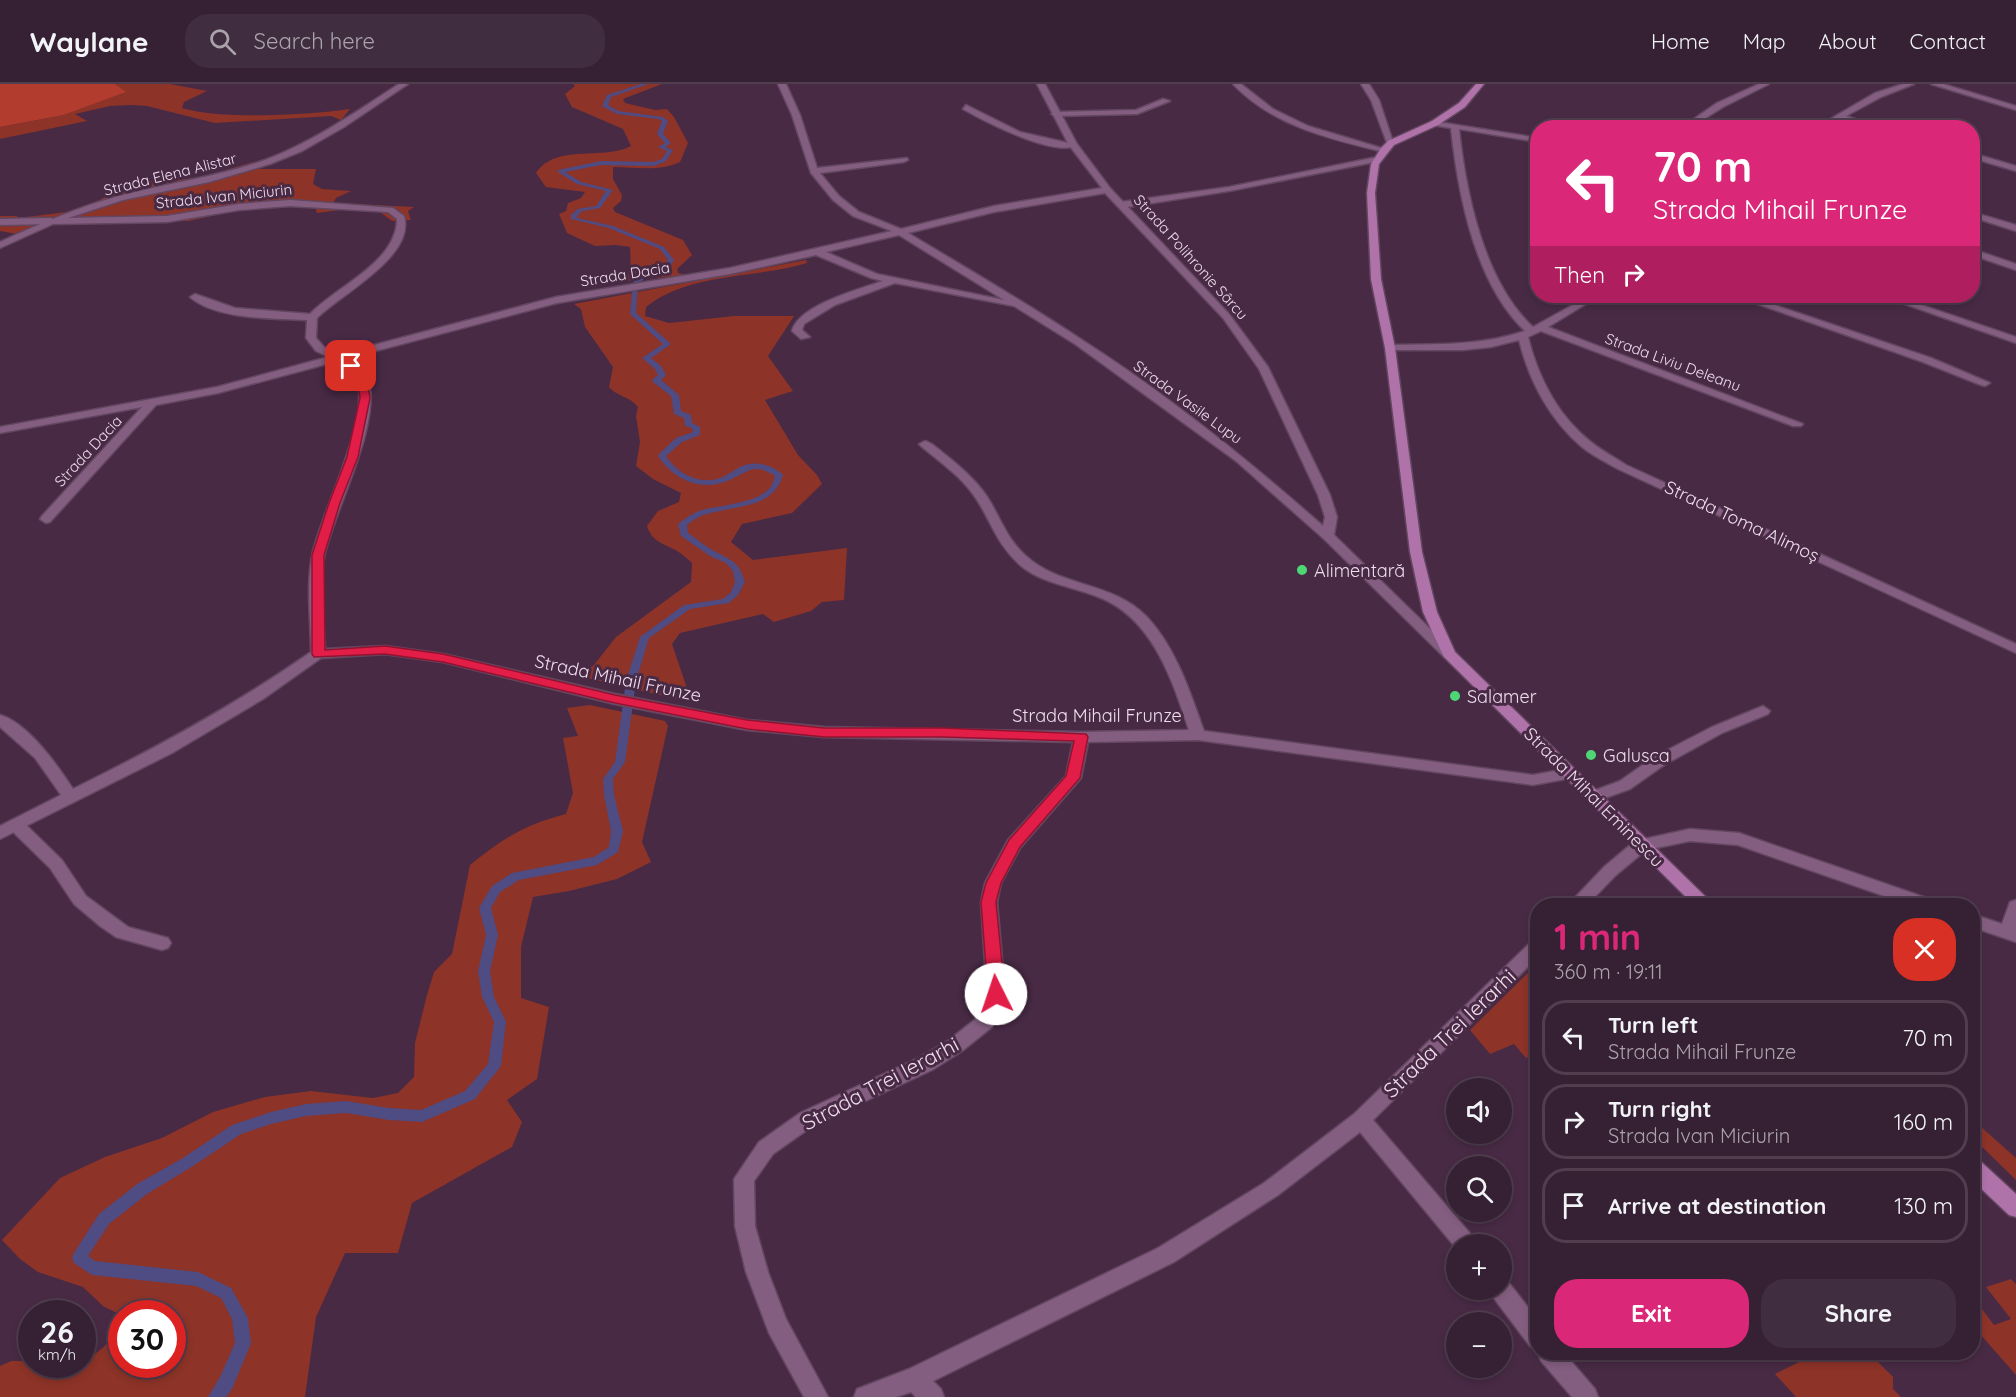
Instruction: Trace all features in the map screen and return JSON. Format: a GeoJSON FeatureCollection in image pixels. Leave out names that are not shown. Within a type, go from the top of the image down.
{"type":"FeatureCollection","features":[{"type":"Feature","properties":{"kind":"main road","name":"Strada Mihai Eminescu"},"geometry":{"type":"LineString","coordinates":[[1480,84],[1462,105],[1435,123],[1388,146],[1377,159],[1371,193],[1375,268],[1390,348],[1416,552],[1430,612],[1449,654],[1698,898]]}},
{"type":"Feature","properties":{"kind":"main road"},"geometry":{"type":"LineString","coordinates":[[1980,1174],[2016,1208]]}},
{"type":"Feature","properties":{"kind":"street","name":"Strada Elena Alistar"},"geometry":{"type":"LineString","coordinates":[[0,244],[51,221],[121,198],[209,180],[267,162],[299,149],[404,84]]}},
{"type":"Feature","properties":{"kind":"street","name":"Strada Vasile Lupu"},"geometry":{"type":"LineString","coordinates":[[782,84],[796,115],[814,171],[836,198],[855,214],[899,231],[1079,342],[1240,459],[1328,536]]}},
{"type":"Feature","properties":{"kind":"street","name":"Strada Polihronie Sârcu"},"geometry":{"type":"LineString","coordinates":[[1041,84],[1073,145],[1107,190],[1226,316],[1264,369],[1324,495],[1331,517],[1328,536]]}},
{"type":"Feature","properties":{"kind":"street"},"geometry":{"type":"LineString","coordinates":[[1237,84],[1250,96],[1297,126],[1323,136],[1388,146],[1375,100],[1365,84]]}},
{"type":"Feature","properties":{"kind":"street"},"geometry":{"type":"LineString","coordinates":[[1697,120],[1720,105],[1765,84]]}},
{"type":"Feature","properties":{"kind":"street"},"geometry":{"type":"LineString","coordinates":[[1831,120],[1878,95],[1910,84]]}},
{"type":"Feature","properties":{"kind":"street"},"geometry":{"type":"LineString","coordinates":[[1935,84],[2016,108]]}},
{"type":"Feature","properties":{"kind":"street"},"geometry":{"type":"LineString","coordinates":[[1055,114],[1137,112],[1166,101]]}},
{"type":"Feature","properties":{"kind":"street"},"geometry":{"type":"LineString","coordinates":[[966,107],[993,124],[1026,138],[1039,142],[1073,145]]}},
{"type":"Feature","properties":{"kind":"street"},"geometry":{"type":"LineString","coordinates":[[1838,116],[1852,120]]}},
{"type":"Feature","properties":{"kind":"street"},"geometry":{"type":"LineString","coordinates":[[1435,123],[1530,139]]}},
{"type":"Feature","properties":{"kind":"street","name":"Strada Toma Alimoș"},"geometry":{"type":"LineString","coordinates":[[1455,126],[1475,235],[1507,305],[1524,327],[1531,331],[1526,354],[1554,410],[1588,445],[1622,467],[2016,649]]}},
{"type":"Feature","properties":{"kind":"street"},"geometry":{"type":"LineString","coordinates":[[1980,158],[2016,169]]}},
{"type":"Feature","properties":{"kind":"street"},"geometry":{"type":"LineString","coordinates":[[1121,205],[1229,189],[1377,159]]}},
{"type":"Feature","properties":{"kind":"street"},"geometry":{"type":"LineString","coordinates":[[814,171],[904,160]]}},
{"type":"Feature","properties":{"kind":"street","name":"Strada Dacia"},"geometry":{"type":"LineString","coordinates":[[0,430],[218,390],[556,300],[730,271],[994,209],[1107,190]]}},
{"type":"Feature","properties":{"kind":"street","name":"Strada Ivan Miciurin"},"geometry":{"type":"LineString","coordinates":[[51,221],[166,219],[239,207],[290,203],[374,208],[398,214],[401,218],[402,229],[394,248],[387,257],[325,304],[312,317]]}},
{"type":"Feature","properties":{"kind":"street"},"geometry":{"type":"LineString","coordinates":[[1980,217],[2016,228]]}},
{"type":"Feature","properties":{"kind":"street"},"geometry":{"type":"LineString","coordinates":[[0,222],[51,221]]}},
{"type":"Feature","properties":{"kind":"street","name":"Strada Vasile Lupu"},"geometry":{"type":"LineString","coordinates":[[817,252],[874,276],[892,281],[1019,306]]}},
{"type":"Feature","properties":{"kind":"street"},"geometry":{"type":"LineString","coordinates":[[1980,255],[2016,267]]}},
{"type":"Feature","properties":{"kind":"street","name":"Strada Vasile Lupu"},"geometry":{"type":"LineString","coordinates":[[805,338],[797,332],[799,323],[811,314],[850,295],[892,281]]}},
{"type":"Feature","properties":{"kind":"street"},"geometry":{"type":"LineString","coordinates":[[0,833],[167,749],[258,696],[318,654],[318,555],[334,503],[353,457],[365,398],[361,374],[341,357],[320,349],[311,338],[312,317],[231,309],[204,302],[195,297]]}},
{"type":"Feature","properties":{"kind":"street"},"geometry":{"type":"LineString","coordinates":[[1390,348],[1504,342],[1531,331],[1581,303]]}},
{"type":"Feature","properties":{"kind":"street"},"geometry":{"type":"LineString","coordinates":[[1760,303],[1927,360],[1985,383]]}},
{"type":"Feature","properties":{"kind":"street"},"geometry":{"type":"LineString","coordinates":[[1908,303],[2016,340]]}},
{"type":"Feature","properties":{"kind":"street","name":"Strada Liviu Deleanu"},"geometry":{"type":"LineString","coordinates":[[1531,331],[1797,424]]}},
{"type":"Feature","properties":{"kind":"street","name":"Strada Dacia"},"geometry":{"type":"LineString","coordinates":[[46,519],[152,403]]}},
{"type":"Feature","properties":{"kind":"street","name":"Strada Mihail Frunze"},"geometry":{"type":"LineString","coordinates":[[925,444],[968,480],[983,500],[995,526],[1009,547],[1035,570],[1110,597],[1124,605],[1138,618],[1163,647],[1179,680],[1198,735]]}},
{"type":"Feature","properties":{"kind":"street"},"geometry":{"type":"LineString","coordinates":[[1328,536],[1449,654]]}},
{"type":"Feature","properties":{"kind":"street","name":"Strada Mihail Frunze"},"geometry":{"type":"LineString","coordinates":[[318,654],[385,650],[443,658],[615,699],[747,725],[824,732],[1081,737],[1198,735],[1533,780],[1570,773]]}},
{"type":"Feature","properties":{"kind":"street"},"geometry":{"type":"LineString","coordinates":[[1594,797],[1624,785],[1659,761],[1718,730],[1763,711]]}},
{"type":"Feature","properties":{"kind":"street"},"geometry":{"type":"LineString","coordinates":[[0,720],[16,731],[50,764],[71,798]]}},
{"type":"Feature","properties":{"kind":"street","name":"Strada Trei Ierarhi"},"geometry":{"type":"LineString","coordinates":[[817,1397],[777,1325],[757,1272],[745,1227],[744,1179],[766,1148],[807,1119],[925,1064],[955,1046],[986,1022],[996,994],[989,902],[993,883],[1014,844],[1073,778],[1081,737]]}},
{"type":"Feature","properties":{"kind":"street"},"geometry":{"type":"LineString","coordinates":[[16,825],[56,864],[80,900],[122,932],[162,943]]}},
{"type":"Feature","properties":{"kind":"street"},"geometry":{"type":"LineString","coordinates":[[1584,898],[1641,844],[1690,835],[1739,839],[1909,898]]}},
{"type":"Feature","properties":{"kind":"street"},"geometry":{"type":"LineString","coordinates":[[1980,923],[2012,933],[2016,906]]}},
{"type":"Feature","properties":{"kind":"street","name":"Strada Trei Ierarhi"},"geometry":{"type":"LineString","coordinates":[[865,1397],[914,1379],[1166,1255],[1271,1189],[1361,1120],[1530,954]]}},
{"type":"Feature","properties":{"kind":"street"},"geometry":{"type":"LineString","coordinates":[[1361,1120],[1458,1234]]}},
{"type":"Feature","properties":{"kind":"street"},"geometry":{"type":"LineString","coordinates":[[1509,1300],[1530,1328]]}},
{"type":"Feature","properties":{"kind":"street"},"geometry":{"type":"LineString","coordinates":[[1555,1360],[1587,1397]]}},
{"type":"Feature","properties":{"kind":"street"},"geometry":{"type":"LineString","coordinates":[[914,1379],[933,1397]]}},
{"type":"Feature","properties":{"kind":"shaded area"},"geometry":{"type":"Polygon","coordinates":[[[0,84],[115,84],[126,92],[64,115],[0,127],[0,84]]]}},
{"type":"Feature","properties":{"kind":"shaded area"},"geometry":{"type":"Polygon","coordinates":[[[115,84],[170,84],[207,91],[184,102],[182,108],[199,112],[241,115],[311,113],[350,109],[341,120],[331,116],[215,123],[147,106],[110,106],[75,114],[87,121],[0,139],[0,127],[64,115],[125,92],[115,84]]]}},
{"type":"Feature","properties":{"kind":"shaded area"},"geometry":{"type":"Polygon","coordinates":[[[573,84],[662,84],[623,99],[625,103],[655,110],[667,109],[688,143],[680,162],[672,165],[647,168],[613,167],[613,179],[622,195],[621,201],[613,208],[615,212],[683,240],[692,255],[677,269],[678,273],[686,275],[624,281],[631,270],[630,247],[595,246],[567,233],[559,214],[566,211],[568,203],[581,198],[585,192],[546,187],[536,173],[555,158],[607,152],[631,146],[623,129],[572,107],[565,94],[575,86],[573,84]]]}},
{"type":"Feature","properties":{"kind":"shaded area"},"geometry":{"type":"Polygon","coordinates":[[[253,162],[267,165],[259,169],[316,169],[313,184],[322,189],[351,191],[336,198],[333,203],[414,207],[408,211],[411,220],[392,221],[380,212],[348,209],[317,213],[315,207],[285,205],[244,208],[189,221],[58,223],[29,236],[0,231],[0,216],[17,216],[18,218],[67,212],[100,200],[115,190],[147,181],[200,178],[253,162]]]}},
{"type":"Feature","properties":{"kind":"shaded area"},"geometry":{"type":"Polygon","coordinates":[[[806,260],[807,263],[787,268],[702,282],[682,288],[646,307],[645,316],[669,323],[734,316],[794,316],[768,356],[793,391],[765,400],[798,455],[817,475],[822,484],[792,513],[742,524],[731,542],[753,560],[847,548],[844,600],[822,602],[811,611],[774,622],[763,614],[680,633],[672,644],[687,688],[698,704],[587,678],[586,670],[594,665],[616,637],[691,582],[692,563],[679,552],[655,539],[649,531],[647,526],[658,511],[679,502],[681,493],[653,479],[636,466],[640,442],[636,416],[638,407],[609,387],[613,367],[585,327],[581,309],[574,304],[806,260]]]}},
{"type":"Feature","properties":{"kind":"shaded area"},"geometry":{"type":"Polygon","coordinates":[[[590,705],[665,721],[668,726],[642,842],[651,862],[617,879],[533,897],[521,947],[521,998],[549,1007],[537,1079],[507,1100],[522,1122],[512,1147],[412,1203],[398,1253],[345,1253],[316,1317],[305,1397],[0,1397],[0,1366],[11,1361],[18,1361],[18,1378],[96,1378],[96,1353],[108,1341],[108,1378],[186,1378],[186,1300],[108,1300],[108,1308],[83,1287],[38,1272],[20,1259],[2,1240],[60,1178],[105,1157],[162,1138],[213,1112],[265,1097],[311,1091],[373,1098],[398,1093],[414,1077],[415,1043],[427,995],[434,972],[452,954],[470,865],[515,834],[566,814],[573,793],[563,738],[578,736],[567,708],[590,705]]]}},
{"type":"Feature","properties":{"kind":"shaded area"},"geometry":{"type":"Polygon","coordinates":[[[1530,971],[1530,1056],[1526,1058],[1514,1044],[1490,1054],[1470,1030],[1530,971]]]}},
{"type":"Feature","properties":{"kind":"shaded area"},"geometry":{"type":"Polygon","coordinates":[[[1980,1126],[2016,1158],[2016,1180],[1980,1145],[1980,1126]]]}},
{"type":"Feature","properties":{"kind":"shaded area"},"geometry":{"type":"Polygon","coordinates":[[[2011,1279],[2016,1284],[2016,1375],[1980,1334],[1980,1306],[1994,1325],[2011,1319],[1986,1287],[2011,1279]]]}},
{"type":"Feature","properties":{"kind":"shaded area"},"geometry":{"type":"Polygon","coordinates":[[[1803,1360],[1876,1360],[1893,1377],[1893,1389],[1901,1397],[1796,1397],[1775,1374],[1803,1360]]]}},
{"type":"Feature","properties":{"kind":"waterway"},"geometry":{"type":"LineString","coordinates":[[216,1397],[226,1383],[243,1343],[240,1318],[226,1293],[198,1279],[92,1268],[79,1258],[104,1219],[142,1189],[237,1129],[306,1110],[346,1107],[389,1114],[422,1116],[470,1095],[494,1066],[500,1022],[488,997],[484,971],[492,935],[485,908],[496,889],[516,876],[597,861],[614,849],[617,831],[608,779],[620,762],[631,681],[645,637],[687,607],[726,601],[735,593],[740,582],[737,571],[729,561],[713,554],[684,534],[682,524],[704,512],[757,499],[768,494],[776,486],[779,475],[761,466],[742,469],[723,480],[705,482],[688,479],[667,464],[662,456],[679,440],[697,433],[696,427],[688,424],[688,417],[677,412],[675,395],[656,380],[662,375],[658,368],[646,358],[667,344],[633,314],[635,283],[649,272],[668,266],[671,260],[662,248],[611,227],[574,219],[574,215],[580,210],[598,207],[610,190],[579,183],[560,171],[601,163],[654,164],[664,160],[670,150],[661,147],[668,143],[660,134],[665,121],[661,118],[617,112],[605,106],[609,96],[646,84]]}},
{"type":"Feature","properties":{"kind":"place","name":"Alimentară"},"geometry":{"type":"Point","coordinates":[1302,570]}},
{"type":"Feature","properties":{"kind":"place","name":"Salamer"},"geometry":{"type":"Point","coordinates":[1455,696]}},
{"type":"Feature","properties":{"kind":"place","name":"Galusca"},"geometry":{"type":"Point","coordinates":[1591,755]}},
{"type":"Feature","properties":{"kind":"route"},"geometry":{"type":"LineString","coordinates":[[351,366],[361,374],[365,398],[353,457],[334,503],[318,555],[318,654],[385,650],[443,658],[615,699],[747,725],[824,732],[1081,737],[1073,778],[1014,844],[993,883],[989,902],[996,994]]}}]}
